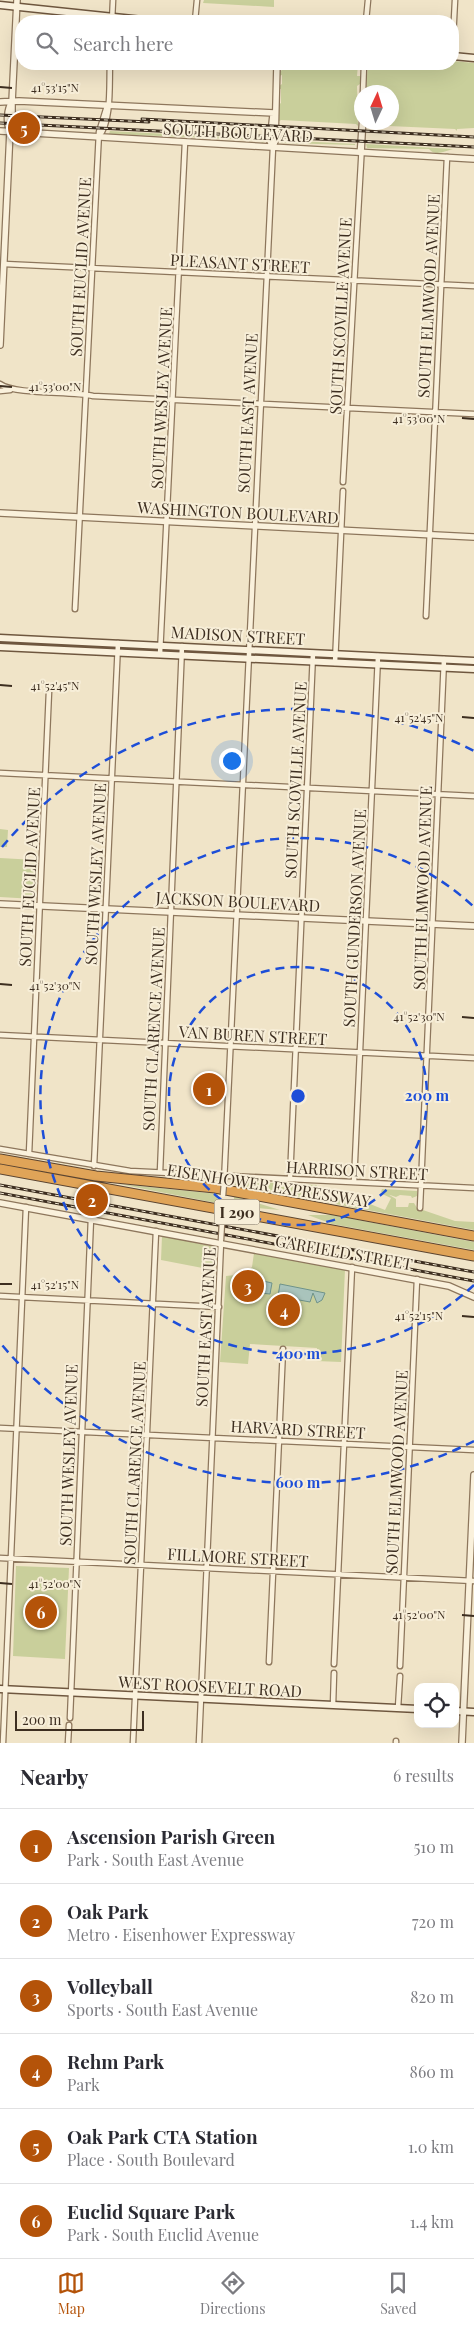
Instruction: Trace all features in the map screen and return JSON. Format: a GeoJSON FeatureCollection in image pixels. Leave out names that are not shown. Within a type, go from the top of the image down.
{"type":"FeatureCollection","features":[{"type":"Feature","properties":{"kind":"highway","name":"EISENHOWER EXPRESSWAY"},"geometry":{"type":"LineString","coordinates":[[0,1159],[104,1177],[215,1188],[474,1236]]}},
{"type":"Feature","properties":{"kind":"highway","name":"EISENHOWER EXPRESSWAY"},"geometry":{"type":"LineString","coordinates":[[0,1169],[474,1256]]}},
{"type":"Feature","properties":{"kind":"main road"},"geometry":{"type":"LineString","coordinates":[[0,5],[17,3],[88,15]]}},
{"type":"Feature","properties":{"kind":"main road"},"geometry":{"type":"LineString","coordinates":[[459,57],[474,58]]}},
{"type":"Feature","properties":{"kind":"main road","name":"MADISON STREET"},"geometry":{"type":"LineString","coordinates":[[0,638],[474,660]]}},
{"type":"Feature","properties":{"kind":"main road","name":"MADISON STREET"},"geometry":{"type":"LineString","coordinates":[[0,647],[474,669]]}},
{"type":"Feature","properties":{"kind":"main road","name":"WEST ROOSEVELT ROAD"},"geometry":{"type":"LineString","coordinates":[[2,1690],[414,1709]]}},
{"type":"Feature","properties":{"kind":"main road"},"geometry":{"type":"LineString","coordinates":[[459,1711],[474,1712]]}},
{"type":"Feature","properties":{"kind":"street"},"geometry":{"type":"LineString","coordinates":[[112,15],[114,0]]}},
{"type":"Feature","properties":{"kind":"street"},"geometry":{"type":"LineString","coordinates":[[196,0],[196,15]]}},
{"type":"Feature","properties":{"kind":"street"},"geometry":{"type":"LineString","coordinates":[[367,15],[368,0]]}},
{"type":"Feature","properties":{"kind":"street"},"geometry":{"type":"LineString","coordinates":[[454,15],[455,0]]}},
{"type":"Feature","properties":{"kind":"street"},"geometry":{"type":"LineString","coordinates":[[0,345],[4,264],[2,253],[10,131],[12,127],[15,43]]}},
{"type":"Feature","properties":{"kind":"street","name":"SOUTH EUCLID AVENUE"},"geometry":{"type":"LineString","coordinates":[[75,609],[99,136],[103,132],[108,112],[110,70]]}},
{"type":"Feature","properties":{"kind":"street"},"geometry":{"type":"LineString","coordinates":[[272,147],[275,141],[274,113],[277,70]]}},
{"type":"Feature","properties":{"kind":"street"},"geometry":{"type":"LineString","coordinates":[[363,85],[364,70]]}},
{"type":"Feature","properties":{"kind":"street"},"geometry":{"type":"LineString","coordinates":[[0,102],[274,113]]}},
{"type":"Feature","properties":{"kind":"street","name":"SOUTH SCOVILLE AVENUE"},"geometry":{"type":"LineString","coordinates":[[343,482],[363,130]]}},
{"type":"Feature","properties":{"kind":"street","name":"SOUTH BOULEVARD"},"geometry":{"type":"LineString","coordinates":[[0,131],[474,159]]}},
{"type":"Feature","properties":{"kind":"street","name":"SOUTH WESLEY AVENUE"},"geometry":{"type":"LineString","coordinates":[[160,654],[186,142]]}},
{"type":"Feature","properties":{"kind":"street","name":"SOUTH EAST AVENUE"},"geometry":{"type":"LineString","coordinates":[[200,1743],[223,1195],[272,147]]}},
{"type":"Feature","properties":{"kind":"street","name":"SOUTH ELMWOOD AVENUE"},"geometry":{"type":"LineString","coordinates":[[426,616],[447,158]]}},
{"type":"Feature","properties":{"kind":"street","name":"PLEASANT STREET"},"geometry":{"type":"LineString","coordinates":[[4,264],[474,286]]}},
{"type":"Feature","properties":{"kind":"street"},"geometry":{"type":"LineString","coordinates":[[0,384],[14,389]]}},
{"type":"Feature","properties":{"kind":"street"},"geometry":{"type":"LineString","coordinates":[[0,391],[14,389],[173,400],[474,414]]}},
{"type":"Feature","properties":{"kind":"street"},"geometry":{"type":"LineString","coordinates":[[335,663],[343,491]]}},
{"type":"Feature","properties":{"kind":"street","name":"WASHINGTON BOULEVARD"},"geometry":{"type":"LineString","coordinates":[[0,513],[474,537]]}},
{"type":"Feature","properties":{"kind":"street","name":"SOUTH WESLEY AVENUE"},"geometry":{"type":"LineString","coordinates":[[94,1166],[118,643]]}},
{"type":"Feature","properties":{"kind":"street","name":"SOUTH CLARENCE AVENUE"},"geometry":{"type":"LineString","coordinates":[[160,1172],[182,646]]}},
{"type":"Feature","properties":{"kind":"street","name":"SOUTH SCOVILLE AVENUE"},"geometry":{"type":"LineString","coordinates":[[290,1179],[313,653]]}},
{"type":"Feature","properties":{"kind":"street","name":"SOUTH GUNDERSON AVENUE"},"geometry":{"type":"LineString","coordinates":[[354,1182],[378,656]]}},
{"type":"Feature","properties":{"kind":"street","name":"SOUTH ELMWOOD AVENUE"},"geometry":{"type":"LineString","coordinates":[[420,1208],[444,659]]}},
{"type":"Feature","properties":{"kind":"street","name":"SOUTH EUCLID AVENUE"},"geometry":{"type":"LineString","coordinates":[[29,1154],[49,692]]}},
{"type":"Feature","properties":{"kind":"street"},"geometry":{"type":"LineString","coordinates":[[0,773],[474,796]]}},
{"type":"Feature","properties":{"kind":"street","name":"JACKSON BOULEVARD"},"geometry":{"type":"LineString","coordinates":[[0,904],[474,926]]}},
{"type":"Feature","properties":{"kind":"street","name":"VAN BUREN STREET"},"geometry":{"type":"LineString","coordinates":[[0,1035],[474,1058]]}},
{"type":"Feature","properties":{"kind":"street","name":"HARRISON STREET"},"geometry":{"type":"LineString","coordinates":[[0,1149],[94,1166],[160,1172],[474,1188]]}},
{"type":"Feature","properties":{"kind":"street","name":"GARFIELD STREET"},"geometry":{"type":"LineString","coordinates":[[0,1203],[91,1218],[418,1280],[458,1288],[474,1297]]}},
{"type":"Feature","properties":{"kind":"street"},"geometry":{"type":"LineString","coordinates":[[3,1743],[2,1690],[11,1559],[26,1208]]}},
{"type":"Feature","properties":{"kind":"street","name":"SOUTH WESLEY AVENUE"},"geometry":{"type":"LineString","coordinates":[[70,1718],[91,1218]]}},
{"type":"Feature","properties":{"kind":"street","name":"SOUTH CLARENCE AVENUE"},"geometry":{"type":"LineString","coordinates":[[134,1743],[156,1231]]}},
{"type":"Feature","properties":{"kind":"street"},"geometry":{"type":"LineString","coordinates":[[334,1664],[352,1267]]}},
{"type":"Feature","properties":{"kind":"street","name":"SOUTH ELMWOOD AVENUE"},"geometry":{"type":"LineString","coordinates":[[400,1666],[418,1280]]}},
{"type":"Feature","properties":{"kind":"street"},"geometry":{"type":"LineString","coordinates":[[0,1296],[218,1307]]}},
{"type":"Feature","properties":{"kind":"street"},"geometry":{"type":"LineString","coordinates":[[269,1662],[282,1349]]}},
{"type":"Feature","properties":{"kind":"street","name":"HARVARD STREET"},"geometry":{"type":"LineString","coordinates":[[0,1428],[474,1450]]}},
{"type":"Feature","properties":{"kind":"street"},"geometry":{"type":"LineString","coordinates":[[462,1743],[472,1581],[474,1475]]}},
{"type":"Feature","properties":{"kind":"street","name":"FILLMORE STREET"},"geometry":{"type":"LineString","coordinates":[[0,1558],[472,1581]]}},
{"type":"Feature","properties":{"kind":"street"},"geometry":{"type":"LineString","coordinates":[[333,1705],[334,1673]]}},
{"type":"Feature","properties":{"kind":"street"},"geometry":{"type":"LineString","coordinates":[[398,1708],[400,1676]]}},
{"type":"Feature","properties":{"kind":"street"},"geometry":{"type":"LineString","coordinates":[[68,1743],[69,1725]]}},
{"type":"Feature","properties":{"kind":"green space"},"geometry":{"type":"Polygon","coordinates":[[[204,0],[274,0],[274,7],[203,3],[204,0]]]}},
{"type":"Feature","properties":{"kind":"green space"},"geometry":{"type":"Polygon","coordinates":[[[459,62],[474,63],[474,128],[457,129],[457,131],[455,129],[399,126],[399,85],[366,85],[368,70],[459,70],[459,62]]]}},
{"type":"Feature","properties":{"kind":"green space"},"geometry":{"type":"Polygon","coordinates":[[[282,70],[358,70],[357,76],[360,76],[360,84],[354,85],[354,124],[281,120],[278,122],[277,106],[281,103],[281,89],[278,89],[282,84],[282,75],[279,76],[279,72],[282,70]]]}},
{"type":"Feature","properties":{"kind":"green space"},"geometry":{"type":"Polygon","coordinates":[[[110,131],[266,139],[266,141],[262,143],[260,140],[109,134],[110,131]]]}},
{"type":"Feature","properties":{"kind":"green space"},"geometry":{"type":"Polygon","coordinates":[[[279,140],[355,144],[355,145],[281,143],[279,140]]]}},
{"type":"Feature","properties":{"kind":"green space"},"geometry":{"type":"Polygon","coordinates":[[[366,144],[453,149],[434,153],[429,149],[367,148],[366,144]]]}},
{"type":"Feature","properties":{"kind":"green space"},"geometry":{"type":"Polygon","coordinates":[[[0,829],[8,830],[7,847],[0,847],[0,829]]]}},
{"type":"Feature","properties":{"kind":"green space"},"geometry":{"type":"Polygon","coordinates":[[[0,858],[36,860],[34,899],[0,897],[0,858]]]}},
{"type":"Feature","properties":{"kind":"green space"},"geometry":{"type":"Polygon","coordinates":[[[218,1078],[222,1079],[221,1097],[197,1095],[197,1082],[218,1083],[218,1078]]]}},
{"type":"Feature","properties":{"kind":"green space"},"geometry":{"type":"Polygon","coordinates":[[[21,1155],[99,1168],[62,1163],[21,1155]]]}},
{"type":"Feature","properties":{"kind":"green space"},"geometry":{"type":"Polygon","coordinates":[[[116,1171],[216,1177],[218,1182],[180,1177],[116,1171]]]}},
{"type":"Feature","properties":{"kind":"green space"},"geometry":{"type":"Polygon","coordinates":[[[231,1181],[317,1185],[316,1193],[322,1197],[352,1199],[352,1203],[370,1204],[385,1210],[391,1198],[380,1193],[386,1193],[396,1199],[396,1207],[408,1207],[409,1203],[414,1203],[417,1208],[455,1221],[474,1222],[474,1230],[229,1184],[231,1181]]]}},
{"type":"Feature","properties":{"kind":"green space"},"geometry":{"type":"Polygon","coordinates":[[[119,1184],[218,1194],[217,1203],[206,1201],[119,1184]]]}},
{"type":"Feature","properties":{"kind":"green space"},"geometry":{"type":"Polygon","coordinates":[[[382,1189],[417,1191],[417,1196],[412,1198],[411,1196],[400,1195],[396,1197],[381,1192],[382,1189]]]}},
{"type":"Feature","properties":{"kind":"green space"},"geometry":{"type":"Polygon","coordinates":[[[234,1196],[280,1210],[234,1206],[234,1196]]]}},
{"type":"Feature","properties":{"kind":"green space"},"geometry":{"type":"Polygon","coordinates":[[[308,1215],[332,1215],[474,1242],[474,1250],[332,1224],[308,1215]]]}},
{"type":"Feature","properties":{"kind":"green space"},"geometry":{"type":"Polygon","coordinates":[[[162,1236],[215,1247],[213,1270],[161,1260],[162,1236]]]}},
{"type":"Feature","properties":{"kind":"green space"},"geometry":{"type":"Polygon","coordinates":[[[254,1253],[345,1269],[341,1362],[316,1361],[317,1348],[250,1344],[248,1364],[220,1362],[226,1276],[245,1274],[252,1267],[254,1253]]]}},
{"type":"Feature","properties":{"kind":"green space"},"geometry":{"type":"Polygon","coordinates":[[[16,1566],[69,1568],[65,1659],[13,1656],[16,1566]]]}},
{"type":"Feature","properties":{"kind":"water"},"geometry":{"type":"Polygon","coordinates":[[[263,1281],[272,1283],[270,1294],[260,1293],[263,1281]]]}},
{"type":"Feature","properties":{"kind":"water"},"geometry":{"type":"Polygon","coordinates":[[[280,1284],[325,1293],[322,1300],[317,1303],[313,1293],[310,1302],[278,1296],[280,1284]]]}},
{"type":"Feature","properties":{"kind":"railway"},"geometry":{"type":"LineString","coordinates":[[0,115],[149,122]]}},
{"type":"Feature","properties":{"kind":"railway"},"geometry":{"type":"LineString","coordinates":[[142,119],[474,137]]}},
{"type":"Feature","properties":{"kind":"railway"},"geometry":{"type":"LineString","coordinates":[[0,123],[474,147]]}},
{"type":"Feature","properties":{"kind":"railway"},"geometry":{"type":"LineString","coordinates":[[0,1185],[474,1272]]}},
{"type":"Feature","properties":{"kind":"railway"},"geometry":{"type":"LineString","coordinates":[[0,1193],[474,1281]]}},
{"type":"Feature","properties":{"kind":"place","name":"Oak Park CTA Station"},"geometry":{"type":"Point","coordinates":[24,128]}},
{"type":"Feature","properties":{"kind":"place","name":"Ascension Parish Green"},"geometry":{"type":"Point","coordinates":[209,1089]}},
{"type":"Feature","properties":{"kind":"place","name":"Oak Park"},"geometry":{"type":"Point","coordinates":[92,1200]}},
{"type":"Feature","properties":{"kind":"place","name":"Volleyball"},"geometry":{"type":"Point","coordinates":[248,1286]}},
{"type":"Feature","properties":{"kind":"place","name":"Rehm Park"},"geometry":{"type":"Point","coordinates":[284,1310]}},
{"type":"Feature","properties":{"kind":"place","name":"Euclid Square Park"},"geometry":{"type":"Point","coordinates":[41,1612]}}]}
